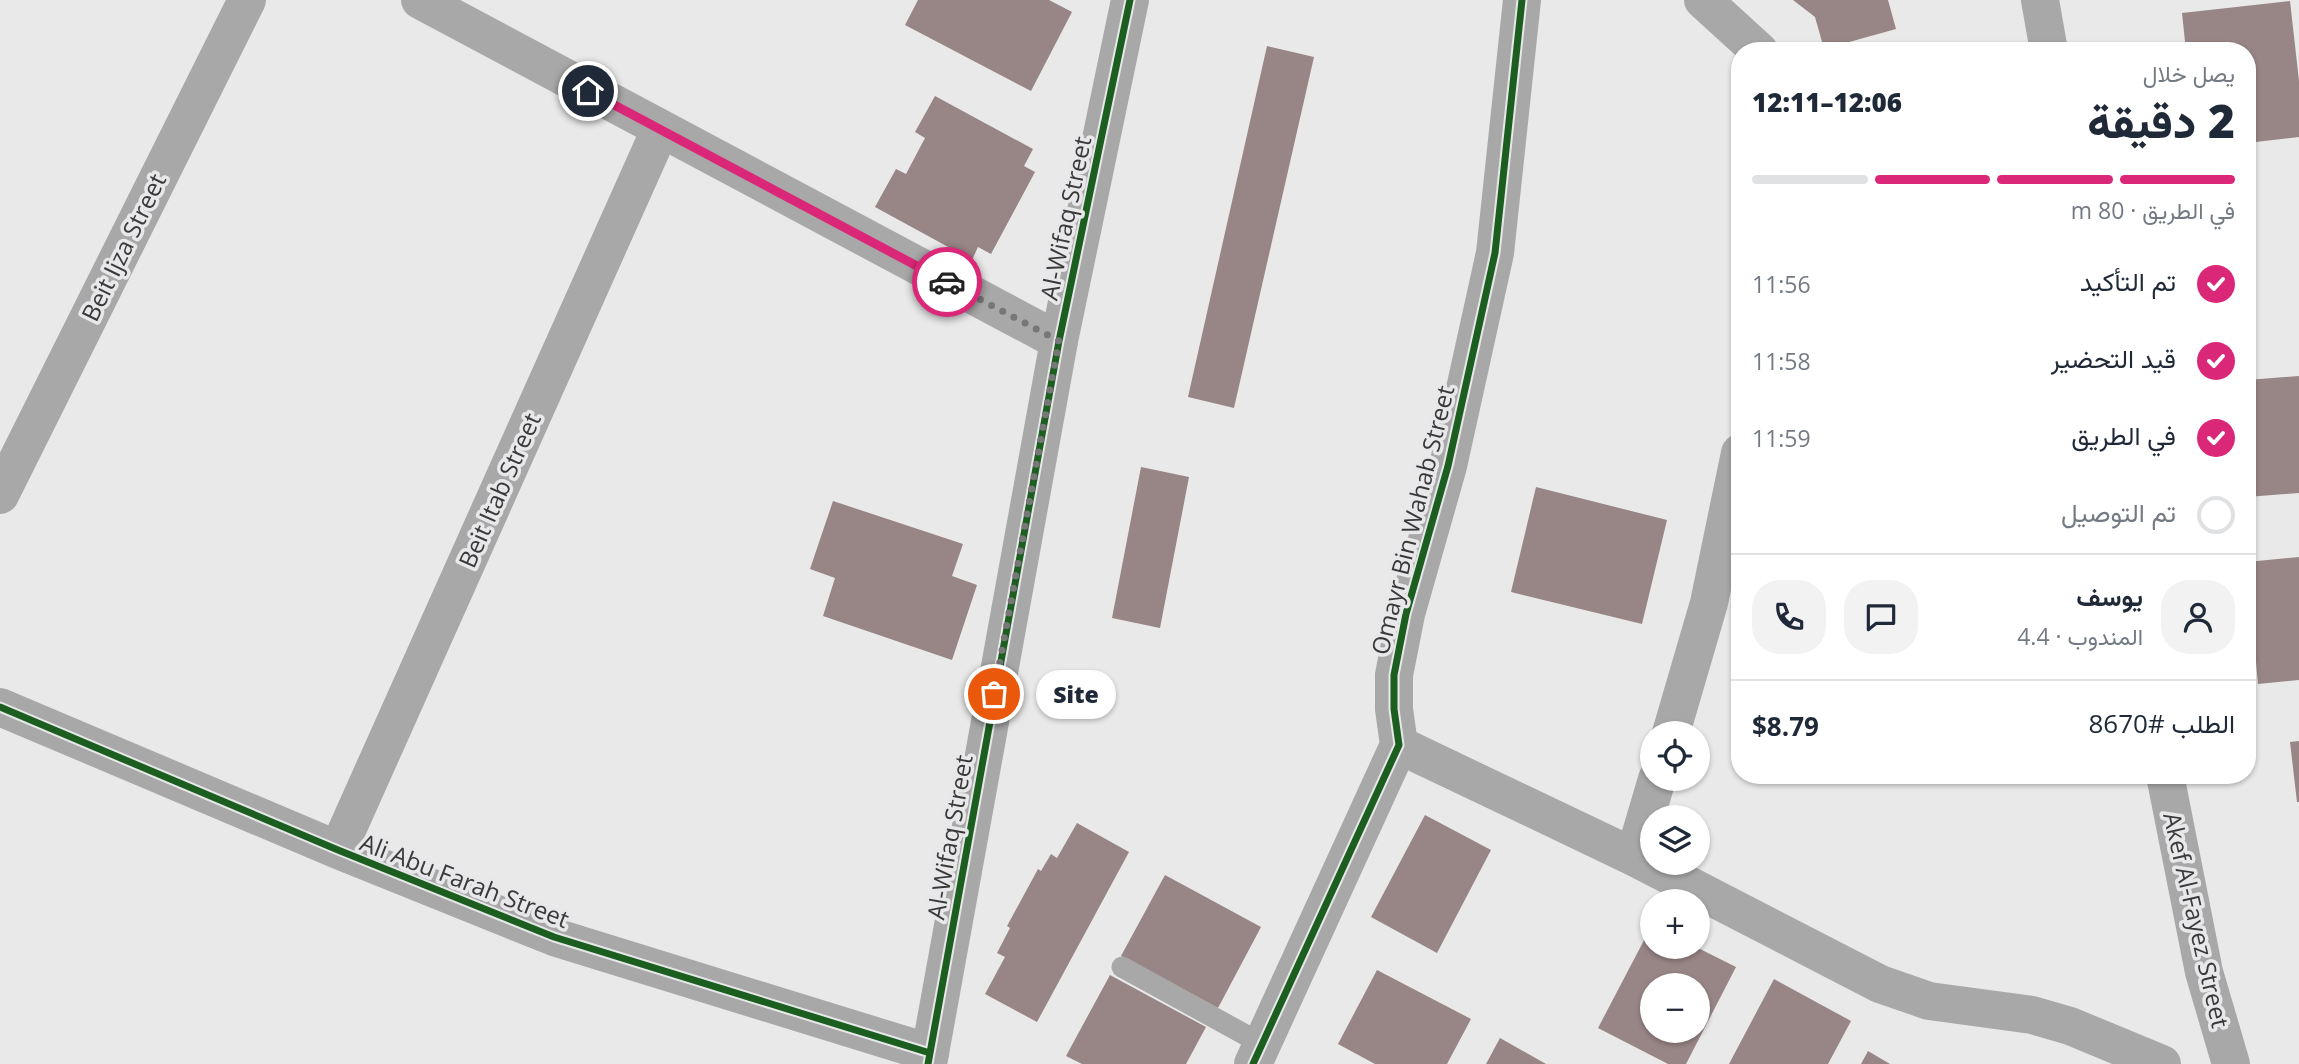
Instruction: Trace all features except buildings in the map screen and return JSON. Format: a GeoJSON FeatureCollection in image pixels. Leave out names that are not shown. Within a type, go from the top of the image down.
{"type":"FeatureCollection","features":[{"type":"Feature","properties":{"kind":"street","name":"Beit Ijza Street"},"geometry":{"type":"LineString","coordinates":[[0,495],[247,0]]}},
{"type":"Feature","properties":{"kind":"street"},"geometry":{"type":"LineString","coordinates":[[420,0],[1059,341]]}},
{"type":"Feature","properties":{"kind":"street","name":"Al-Wifaq Street"},"geometry":{"type":"LineString","coordinates":[[929,1058],[1059,341],[1130,0]]}},
{"type":"Feature","properties":{"kind":"street","name":"Omayr Bin Wahab Street"},"geometry":{"type":"LineString","coordinates":[[1399,745],[1394,709],[1394,675],[1406,614],[1448,466],[1495,253],[1522,0]]}},
{"type":"Feature","properties":{"kind":"street"},"geometry":{"type":"LineString","coordinates":[[1703,0],[1749,42]]}},
{"type":"Feature","properties":{"kind":"street"},"geometry":{"type":"LineString","coordinates":[[2040,0],[2047,42]]}},
{"type":"Feature","properties":{"kind":"street","name":"Beit Itab Street"},"geometry":{"type":"LineString","coordinates":[[338,850],[660,130]]}},
{"type":"Feature","properties":{"kind":"street"},"geometry":{"type":"LineString","coordinates":[[1675,721],[1709,603],[1731,497]]}},
{"type":"Feature","properties":{"kind":"street","name":"Ali Abu Farah Street"},"geometry":{"type":"LineString","coordinates":[[0,707],[338,850],[554,937],[929,1058]]}},
{"type":"Feature","properties":{"kind":"street"},"geometry":{"type":"LineString","coordinates":[[1258,1054],[1399,745],[1634,857],[1880,984],[1929,1001],[2032,1015],[2070,1026],[2162,1064]]}},
{"type":"Feature","properties":{"kind":"street","name":"Akef Al-Fayez Street"},"geometry":{"type":"LineString","coordinates":[[2167,784],[2204,972],[2231,1064]]}},
{"type":"Feature","properties":{"kind":"street"},"geometry":{"type":"LineString","coordinates":[[1634,857],[1653,791]]}},
{"type":"Feature","properties":{"kind":"lane"},"geometry":{"type":"LineString","coordinates":[[1122,967],[1258,1054]]}},
{"type":"Feature","properties":{"kind":"cycle path"},"geometry":{"type":"LineString","coordinates":[[928,1064],[1059,341],[1130,0]]}},
{"type":"Feature","properties":{"kind":"cycle path"},"geometry":{"type":"LineString","coordinates":[[1253,1064],[1399,745],[1394,709],[1394,675],[1406,614],[1448,466],[1495,253],[1522,0]]}},
{"type":"Feature","properties":{"kind":"cycle path"},"geometry":{"type":"LineString","coordinates":[[0,707],[338,850],[554,937],[930,1053]]}},
{"type":"Feature","properties":{"kind":"way so far"},"geometry":{"type":"LineString","coordinates":[[947,282],[1059,341],[994,694]]}},
{"type":"Feature","properties":{"kind":"place","name":"Site"},"geometry":{"type":"Point","coordinates":[994,694]}},
{"type":"Feature","properties":{"kind":"route"},"geometry":{"type":"LineString","coordinates":[[588,91],[947,282]]}}]}
